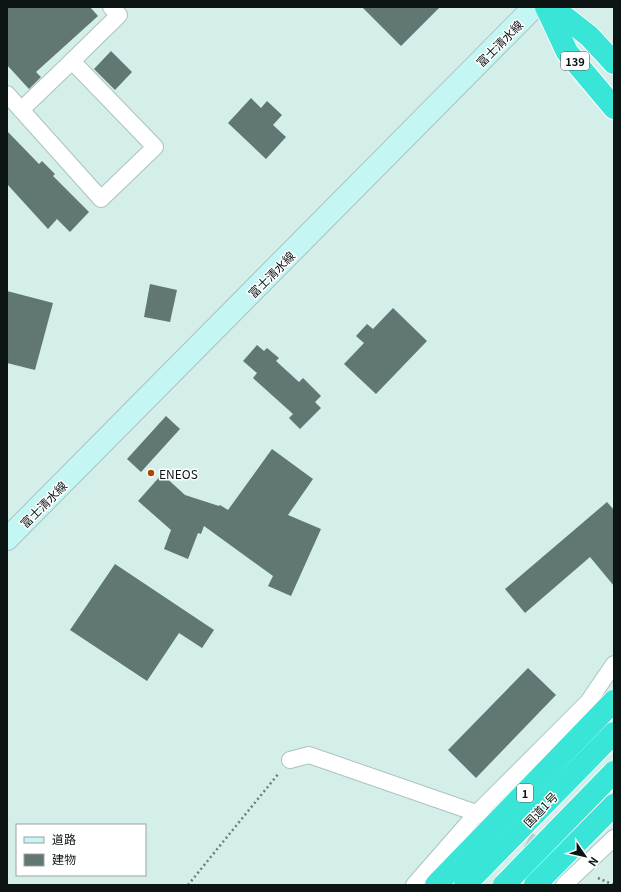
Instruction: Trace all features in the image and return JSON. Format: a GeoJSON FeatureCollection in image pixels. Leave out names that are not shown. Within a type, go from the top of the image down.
{"type":"FeatureCollection","features":[{"type":"Feature","properties":{"kind":"highway","name":"139"},"geometry":{"type":"LineString","coordinates":[[546,7],[567,52],[614,108]]}},
{"type":"Feature","properties":{"kind":"highway","name":"139"},"geometry":{"type":"LineString","coordinates":[[552,7],[589,36],[614,64]]}},
{"type":"Feature","properties":{"kind":"highway","name":"1"},"geometry":{"type":"LineString","coordinates":[[436,885],[614,702]]}},
{"type":"Feature","properties":{"kind":"highway","name":"国道1号"},"geometry":{"type":"LineString","coordinates":[[466,885],[614,733]]}},
{"type":"Feature","properties":{"kind":"highway"},"geometry":{"type":"LineString","coordinates":[[504,885],[614,772]]}},
{"type":"Feature","properties":{"kind":"highway"},"geometry":{"type":"LineString","coordinates":[[535,885],[614,805]]}},
{"type":"Feature","properties":{"kind":"main road","name":"富士清水線"},"geometry":{"type":"LineString","coordinates":[[7,539],[534,7]]}},
{"type":"Feature","properties":{"kind":"street"},"geometry":{"type":"LineString","coordinates":[[21,110],[119,15],[111,7]]}},
{"type":"Feature","properties":{"kind":"street"},"geometry":{"type":"LineString","coordinates":[[7,94],[101,199],[154,147],[72,62]]}},
{"type":"Feature","properties":{"kind":"street"},"geometry":{"type":"LineString","coordinates":[[414,885],[588,702],[614,664]]}},
{"type":"Feature","properties":{"kind":"street"},"geometry":{"type":"LineString","coordinates":[[290,760],[309,755],[481,814]]}},
{"type":"Feature","properties":{"kind":"street"},"geometry":{"type":"LineString","coordinates":[[564,885],[574,866],[614,838]]}},
{"type":"Feature","properties":{"kind":"path"},"geometry":{"type":"LineString","coordinates":[[188,885],[290,760]]}},
{"type":"Feature","properties":{"kind":"building"},"geometry":{"type":"Polygon","coordinates":[[[7,7],[90,7],[98,16],[36,72],[41,77],[29,89],[7,65],[7,7]]]}},
{"type":"Feature","properties":{"kind":"building"},"geometry":{"type":"Polygon","coordinates":[[[362,7],[440,7],[401,46],[362,7]]]}},
{"type":"Feature","properties":{"kind":"building"},"geometry":{"type":"Polygon","coordinates":[[[111,51],[132,72],[115,90],[94,69],[111,51]]]}},
{"type":"Feature","properties":{"kind":"building"},"geometry":{"type":"Polygon","coordinates":[[[251,98],[261,108],[267,101],[282,115],[273,125],[286,137],[266,159],[228,123],[251,98]]]}},
{"type":"Feature","properties":{"kind":"building"},"geometry":{"type":"Polygon","coordinates":[[[7,131],[39,164],[42,161],[55,174],[53,176],[89,212],[70,232],[57,219],[48,229],[7,184],[7,131]]]}},
{"type":"Feature","properties":{"kind":"building"},"geometry":{"type":"Polygon","coordinates":[[[150,284],[177,290],[170,322],[144,317],[150,284]]]}},
{"type":"Feature","properties":{"kind":"building"},"geometry":{"type":"Polygon","coordinates":[[[7,291],[53,303],[35,370],[7,363],[7,291]]]}},
{"type":"Feature","properties":{"kind":"building"},"geometry":{"type":"Polygon","coordinates":[[[393,308],[427,341],[376,394],[344,364],[364,343],[356,336],[367,324],[373,329],[393,308]]]}},
{"type":"Feature","properties":{"kind":"building"},"geometry":{"type":"Polygon","coordinates":[[[257,345],[264,351],[267,348],[279,358],[276,361],[299,382],[303,378],[321,396],[315,402],[321,408],[300,429],[289,418],[293,414],[253,378],[257,373],[243,361],[257,345]]]}},
{"type":"Feature","properties":{"kind":"building"},"geometry":{"type":"Polygon","coordinates":[[[166,416],[180,429],[141,472],[127,459],[166,416]]]}},
{"type":"Feature","properties":{"kind":"building"},"geometry":{"type":"Polygon","coordinates":[[[272,449],[313,479],[288,515],[321,529],[291,596],[268,586],[273,576],[204,526],[201,534],[198,533],[188,559],[164,549],[171,530],[138,501],[162,474],[185,495],[219,506],[220,505],[228,510],[272,449]]]}},
{"type":"Feature","properties":{"kind":"building"},"geometry":{"type":"Polygon","coordinates":[[[607,502],[614,510],[614,586],[590,557],[525,613],[505,589],[607,502]]]}},
{"type":"Feature","properties":{"kind":"building"},"geometry":{"type":"Polygon","coordinates":[[[115,564],[214,630],[202,648],[179,633],[147,681],[70,630],[115,564]]]}},
{"type":"Feature","properties":{"kind":"building"},"geometry":{"type":"Polygon","coordinates":[[[528,668],[556,695],[476,778],[448,750],[528,668]]]}},
{"type":"Feature","properties":{"kind":"tunnel"},"geometry":{"type":"LineString","coordinates":[[507,828],[568,863]]}},
{"type":"Feature","properties":{"kind":"place","name":"ENEOS"},"geometry":{"type":"Point","coordinates":[151,473]}}]}
